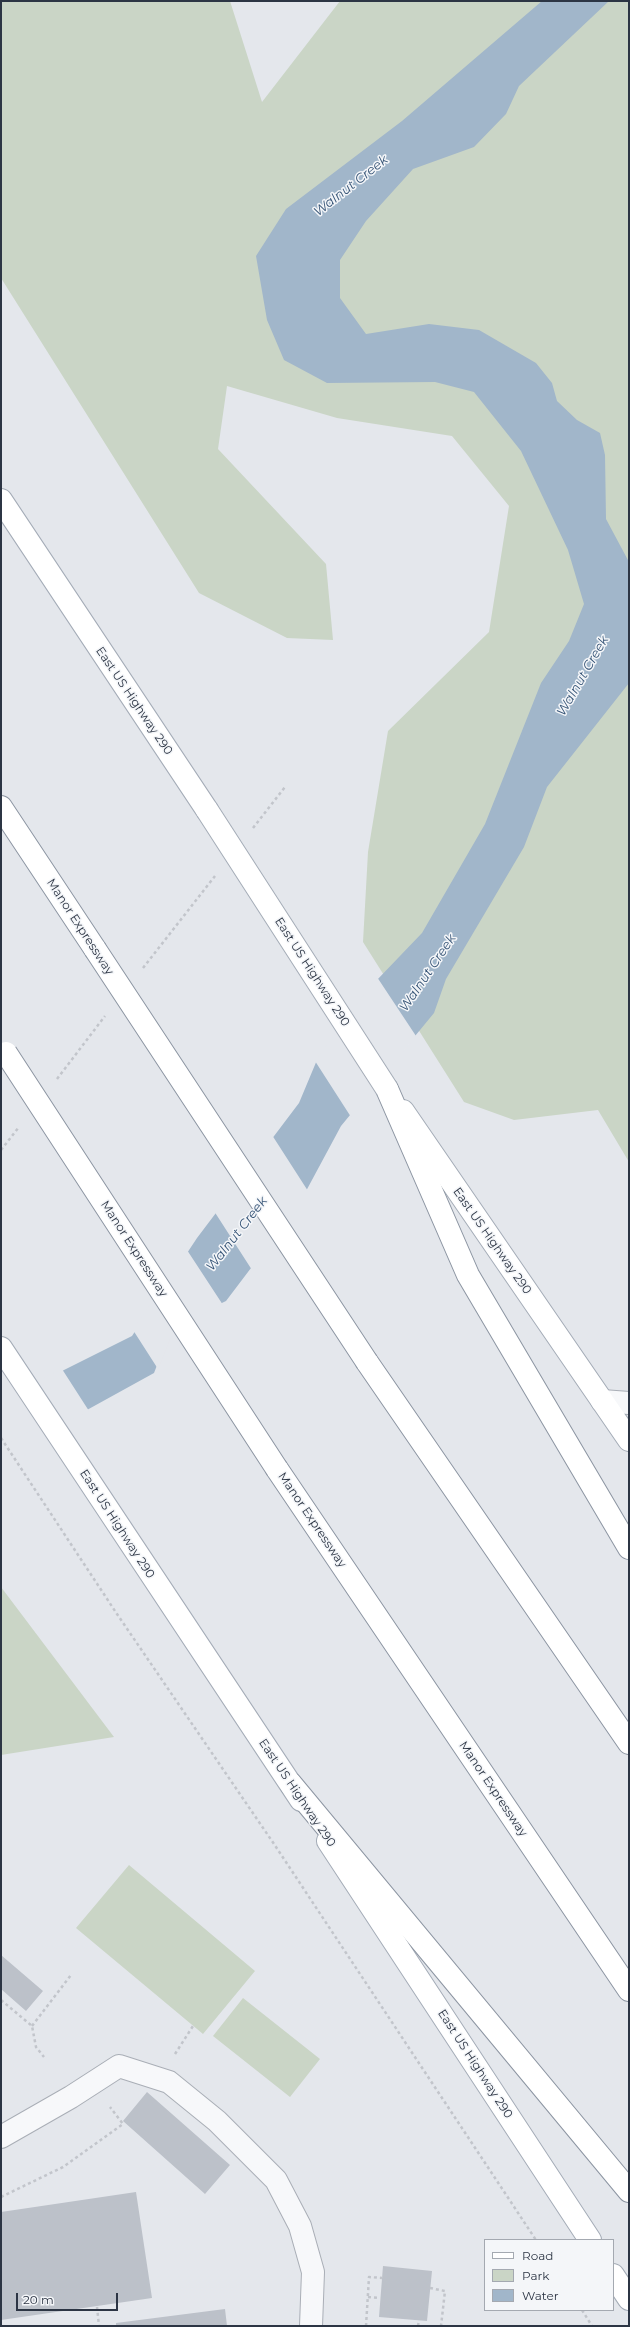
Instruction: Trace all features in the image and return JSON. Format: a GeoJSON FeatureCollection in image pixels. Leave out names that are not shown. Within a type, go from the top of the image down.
{"type":"FeatureCollection","features":[{"type":"Feature","properties":{"kind":"main road","name":"East US Highway 290"},"geometry":{"type":"LineString","coordinates":[[1,500],[207,810],[387,1089],[629,1440]]}},
{"type":"Feature","properties":{"kind":"main road","name":"Manor Expressway"},"geometry":{"type":"LineString","coordinates":[[1,808],[367,1362],[629,1743]]}},
{"type":"Feature","properties":{"kind":"main road","name":"Manor Expressway"},"geometry":{"type":"LineString","coordinates":[[3,1049],[277,1469],[629,1990]]}},
{"type":"Feature","properties":{"kind":"main road"},"geometry":{"type":"LineString","coordinates":[[387,1089],[468,1275],[629,1548]]}},
{"type":"Feature","properties":{"kind":"main road","name":"East US Highway 290"},"geometry":{"type":"LineString","coordinates":[[1,1348],[291,1784],[589,2239]]}},
{"type":"Feature","properties":{"kind":"main road"},"geometry":{"type":"LineString","coordinates":[[291,1784],[629,2191]]}},
{"type":"Feature","properties":{"kind":"main road"},"geometry":{"type":"LineString","coordinates":[[614,2276],[629,2299]]}},
{"type":"Feature","properties":{"kind":"street"},"geometry":{"type":"LineString","coordinates":[[602,1401],[629,1403]]}},
{"type":"Feature","properties":{"kind":"street"},"geometry":{"type":"LineString","coordinates":[[1,2137],[71,2097],[119,2066],[169,2082],[217,2120],[276,2180],[300,2226],[313,2272],[311,2326]]}},
{"type":"Feature","properties":{"kind":"path"},"geometry":{"type":"LineString","coordinates":[[1,1438],[117,1614],[270,1837],[535,2239]]}},
{"type":"Feature","properties":{"kind":"path"},"geometry":{"type":"LineString","coordinates":[[32,2026],[71,1975]]}},
{"type":"Feature","properties":{"kind":"path"},"geometry":{"type":"LineString","coordinates":[[1,2000],[32,2026],[36,2047],[44,2057]]}},
{"type":"Feature","properties":{"kind":"path"},"geometry":{"type":"LineString","coordinates":[[173,2058],[193,2026]]}},
{"type":"Feature","properties":{"kind":"path"},"geometry":{"type":"LineString","coordinates":[[1,2197],[63,2167],[123,2124],[109,2106]]}},
{"type":"Feature","properties":{"kind":"path"},"geometry":{"type":"LineString","coordinates":[[366,2326],[369,2277],[382,2278]]}},
{"type":"Feature","properties":{"kind":"path"},"geometry":{"type":"LineString","coordinates":[[430,2288],[445,2291],[441,2326]]}},
{"type":"Feature","properties":{"kind":"path"},"geometry":{"type":"LineString","coordinates":[[368,2297],[380,2298]]}},
{"type":"Feature","properties":{"kind":"path"},"geometry":{"type":"LineString","coordinates":[[97,2306],[99,2326]]}},
{"type":"Feature","properties":{"kind":"path"},"geometry":{"type":"LineString","coordinates":[[583,2311],[592,2326]]}},
{"type":"Feature","properties":{"kind":"path"},"geometry":{"type":"LineString","coordinates":[[418,2326],[419,2320]]}},
{"type":"Feature","properties":{"kind":"green space"},"geometry":{"type":"Polygon","coordinates":[[[1,1],[230,1],[262,102],[340,1],[629,1],[629,1162],[598,1110],[514,1120],[464,1102],[363,942],[368,852],[388,731],[489,632],[509,506],[452,436],[337,418],[227,386],[218,449],[326,564],[333,640],[287,638],[199,593],[1,278],[1,1]]]}},
{"type":"Feature","properties":{"kind":"green space"},"geometry":{"type":"Polygon","coordinates":[[[1,1587],[114,1737],[1,1755],[1,1587]]]}},
{"type":"Feature","properties":{"kind":"green space"},"geometry":{"type":"Polygon","coordinates":[[[129,1865],[255,1971],[203,2034],[76,1928],[129,1865]]]}},
{"type":"Feature","properties":{"kind":"green space"},"geometry":{"type":"Polygon","coordinates":[[[243,1998],[320,2059],[290,2097],[213,2036],[243,1998]]]}},
{"type":"Feature","properties":{"kind":"water","name":"Walnut Creek"},"geometry":{"type":"Polygon","coordinates":[[[542,1],[609,1],[519,86],[506,114],[474,147],[413,169],[366,221],[340,260],[340,298],[366,334],[429,324],[479,330],[536,363],[552,383],[557,401],[577,420],[600,433],[605,455],[606,519],[629,562],[629,683],[547,787],[524,847],[446,979],[434,1013],[341,1126],[298,1206],[226,1301],[189,1319],[168,1337],[154,1373],[76,1416],[14,1395],[132,1336],[197,1238],[299,1103],[317,1060],[376,981],[422,933],[485,824],[541,683],[569,641],[584,604],[568,550],[521,451],[474,392],[435,382],[327,383],[284,360],[267,320],[256,256],[286,209],[402,121],[542,1]]]}},
{"type":"Feature","properties":{"kind":"pier"},"geometry":{"type":"Polygon","coordinates":[[[377,977],[416,1036],[351,1117],[315,1061],[377,977]]]}},
{"type":"Feature","properties":{"kind":"pier"},"geometry":{"type":"Polygon","coordinates":[[[272,1135],[308,1191],[300,1207],[252,1270],[214,1211],[272,1135]]]}},
{"type":"Feature","properties":{"kind":"pier"},"geometry":{"type":"Polygon","coordinates":[[[187,1250],[223,1305],[190,1320],[170,1339],[158,1369],[133,1330],[187,1250]]]}},
{"type":"Feature","properties":{"kind":"pier"},"geometry":{"type":"Polygon","coordinates":[[[62,1369],[89,1411],[77,1418],[37,1427],[1,1447],[1,1398],[62,1369]]]}},
{"type":"Feature","properties":{"kind":"building"},"geometry":{"type":"Polygon","coordinates":[[[1,1955],[43,1991],[26,2011],[1,1989],[1,1955]]]}},
{"type":"Feature","properties":{"kind":"building"},"geometry":{"type":"Polygon","coordinates":[[[147,2092],[230,2165],[205,2194],[123,2121],[147,2092]]]}},
{"type":"Feature","properties":{"kind":"building"},"geometry":{"type":"Polygon","coordinates":[[[136,2192],[152,2298],[1,2320],[1,2212],[136,2192]]]}},
{"type":"Feature","properties":{"kind":"building"},"geometry":{"type":"Polygon","coordinates":[[[383,2266],[432,2271],[427,2321],[379,2317],[383,2266]]]}},
{"type":"Feature","properties":{"kind":"building"},"geometry":{"type":"Polygon","coordinates":[[[225,2309],[227,2326],[116,2326],[116,2323],[225,2309]]]}}]}
